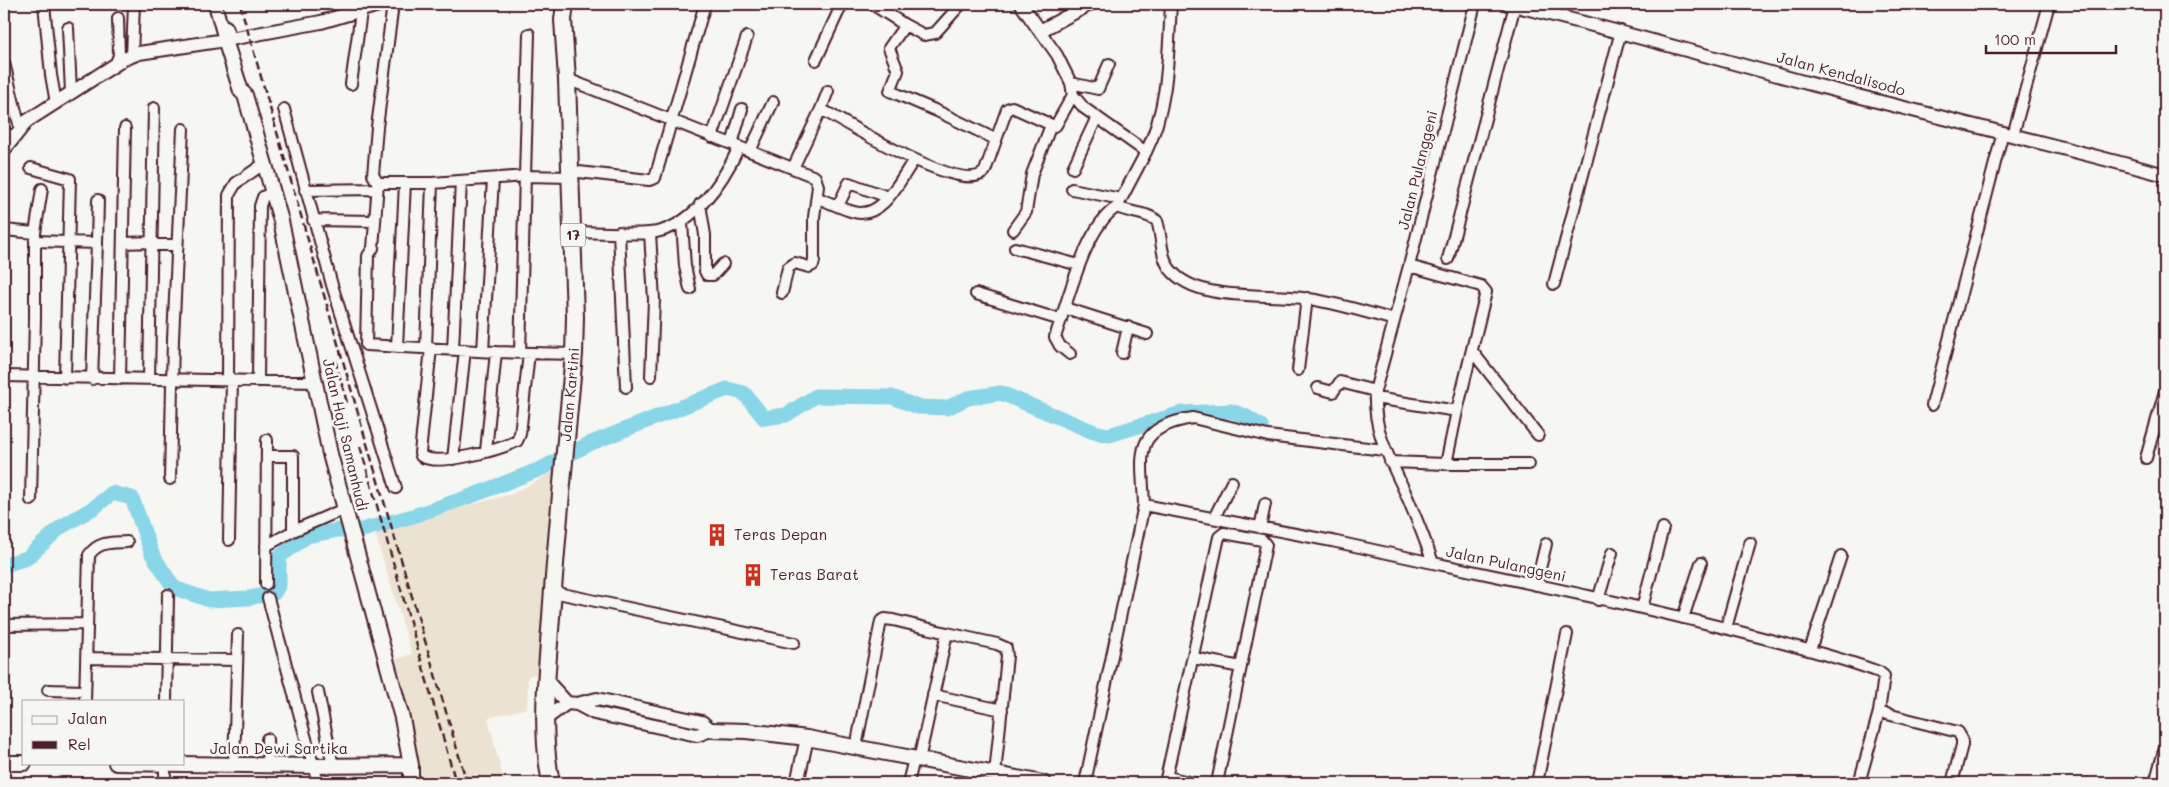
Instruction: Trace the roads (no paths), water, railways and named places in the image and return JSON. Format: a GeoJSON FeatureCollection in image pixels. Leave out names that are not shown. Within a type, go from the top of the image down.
{"type":"FeatureCollection","features":[{"type":"Feature","properties":{"kind":"highway","name":"Jalan Kartini"},"geometry":{"type":"LineString","coordinates":[[551,783],[547,763],[544,720],[546,680],[552,592],[574,354],[572,232],[564,10]]}},
{"type":"Feature","properties":{"kind":"main road","name":"Jalan Haji Samanhudi"},"geometry":{"type":"LineString","coordinates":[[228,40],[281,221],[330,454],[402,718],[411,765],[411,783]]}},
{"type":"Feature","properties":{"kind":"main road"},"geometry":{"type":"LineString","coordinates":[[711,730],[746,730],[807,738],[1043,783]]}},
{"type":"Feature","properties":{"kind":"main road"},"geometry":{"type":"LineString","coordinates":[[4,763],[22,763]]}},
{"type":"Feature","properties":{"kind":"main road","name":"Jalan Dewi Sartika"},"geometry":{"type":"LineString","coordinates":[[165,764],[268,766],[411,765]]}},
{"type":"Feature","properties":{"kind":"street"},"geometry":{"type":"LineString","coordinates":[[44,4],[51,75],[56,103]]}},
{"type":"Feature","properties":{"kind":"street"},"geometry":{"type":"LineString","coordinates":[[132,56],[134,4]]}},
{"type":"Feature","properties":{"kind":"street"},"geometry":{"type":"LineString","coordinates":[[215,4],[228,40]]}},
{"type":"Feature","properties":{"kind":"street"},"geometry":{"type":"LineString","coordinates":[[220,4],[228,40]]}},
{"type":"Feature","properties":{"kind":"street"},"geometry":{"type":"LineString","coordinates":[[4,150],[13,133],[27,122],[116,63],[132,56],[321,22],[382,4]]}},
{"type":"Feature","properties":{"kind":"street"},"geometry":{"type":"LineString","coordinates":[[366,345],[368,256],[373,248],[377,186],[373,174],[393,4]]}},
{"type":"Feature","properties":{"kind":"street"},"geometry":{"type":"LineString","coordinates":[[305,190],[570,174],[653,180],[672,121],[705,4]]}},
{"type":"Feature","properties":{"kind":"street"},"geometry":{"type":"LineString","coordinates":[[820,51],[842,4]]}},
{"type":"Feature","properties":{"kind":"street"},"geometry":{"type":"LineString","coordinates":[[872,4],[924,35],[935,33],[961,4]]}},
{"type":"Feature","properties":{"kind":"street"},"geometry":{"type":"LineString","coordinates":[[1040,31],[1090,4]]}},
{"type":"Feature","properties":{"kind":"street"},"geometry":{"type":"LineString","coordinates":[[1070,354],[1056,342],[1055,337],[1079,265],[1097,227],[1119,203],[1155,133],[1162,108],[1171,4]]}},
{"type":"Feature","properties":{"kind":"street","name":"Jalan Pulanggeni"},"geometry":{"type":"LineString","coordinates":[[1475,4],[1375,394],[1377,425],[1388,458],[1423,535],[1433,563],[1726,628],[1810,650],[1882,674],[1885,680],[1879,712],[1859,783]]}},
{"type":"Feature","properties":{"kind":"street"},"geometry":{"type":"LineString","coordinates":[[1932,405],[2015,135],[2049,4]]}},
{"type":"Feature","properties":{"kind":"street"},"geometry":{"type":"LineString","coordinates":[[1448,259],[1511,5]]}},
{"type":"Feature","properties":{"kind":"street","name":"Jalan Kendalisodo"},"geometry":{"type":"LineString","coordinates":[[1511,5],[1621,31],[1808,83],[2165,174]]}},
{"type":"Feature","properties":{"kind":"street"},"geometry":{"type":"LineString","coordinates":[[351,84],[367,8]]}},
{"type":"Feature","properties":{"kind":"street"},"geometry":{"type":"LineString","coordinates":[[1024,8],[1057,55],[1071,83],[1073,95],[1084,108],[1146,152]]}},
{"type":"Feature","properties":{"kind":"street"},"geometry":{"type":"LineString","coordinates":[[116,63],[119,55],[118,18]]}},
{"type":"Feature","properties":{"kind":"street"},"geometry":{"type":"LineString","coordinates":[[905,24],[890,47],[897,74],[890,91],[938,111],[995,140]]}},
{"type":"Feature","properties":{"kind":"street"},"geometry":{"type":"LineString","coordinates":[[68,28],[72,92]]}},
{"type":"Feature","properties":{"kind":"street"},"geometry":{"type":"LineString","coordinates":[[1554,284],[1621,31]]}},
{"type":"Feature","properties":{"kind":"street"},"geometry":{"type":"LineString","coordinates":[[432,183],[428,348],[420,453],[426,459],[453,460],[514,442],[518,438],[524,353],[528,34]]}},
{"type":"Feature","properties":{"kind":"street"},"geometry":{"type":"LineString","coordinates":[[712,137],[747,37]]}},
{"type":"Feature","properties":{"kind":"street"},"geometry":{"type":"LineString","coordinates":[[4,62],[13,133]]}},
{"type":"Feature","properties":{"kind":"street"},"geometry":{"type":"LineString","coordinates":[[1071,83],[1098,89],[1109,64]]}},
{"type":"Feature","properties":{"kind":"street"},"geometry":{"type":"LineString","coordinates":[[567,79],[815,177],[818,181],[818,198],[814,217],[813,265],[809,267],[795,263],[788,268],[782,292]]}},
{"type":"Feature","properties":{"kind":"street"},"geometry":{"type":"LineString","coordinates":[[793,168],[828,91]]}},
{"type":"Feature","properties":{"kind":"street"},"geometry":{"type":"LineString","coordinates":[[821,109],[914,160],[966,178],[979,176],[985,171],[1005,113],[1010,107],[1051,125],[1056,125],[1073,95]]}},
{"type":"Feature","properties":{"kind":"street"},"geometry":{"type":"LineString","coordinates":[[750,151],[773,102]]}},
{"type":"Feature","properties":{"kind":"street"},"geometry":{"type":"LineString","coordinates":[[149,379],[154,108]]}},
{"type":"Feature","properties":{"kind":"street"},"geometry":{"type":"LineString","coordinates":[[284,109],[313,220],[350,345],[396,488]]}},
{"type":"Feature","properties":{"kind":"street"},"geometry":{"type":"LineString","coordinates":[[572,232],[650,233],[682,223],[691,216],[721,178],[736,145],[742,109]]}},
{"type":"Feature","properties":{"kind":"street"},"geometry":{"type":"LineString","coordinates":[[1073,168],[1097,117]]}},
{"type":"Feature","properties":{"kind":"street"},"geometry":{"type":"LineString","coordinates":[[1013,230],[1026,212],[1032,174],[1051,125]]}},
{"type":"Feature","properties":{"kind":"street"},"geometry":{"type":"LineString","coordinates":[[120,379],[125,128]]}},
{"type":"Feature","properties":{"kind":"street"},"geometry":{"type":"LineString","coordinates":[[170,479],[176,245],[183,129]]}},
{"type":"Feature","properties":{"kind":"street"},"geometry":{"type":"LineString","coordinates":[[818,198],[855,213],[866,213],[878,209],[914,160]]}},
{"type":"Feature","properties":{"kind":"street"},"geometry":{"type":"LineString","coordinates":[[229,540],[229,195],[236,183],[265,163]]}},
{"type":"Feature","properties":{"kind":"street"},"geometry":{"type":"LineString","coordinates":[[31,168],[70,179],[66,378]]}},
{"type":"Feature","properties":{"kind":"street"},"geometry":{"type":"LineString","coordinates":[[483,352],[493,179]]}},
{"type":"Feature","properties":{"kind":"street"},"geometry":{"type":"LineString","coordinates":[[454,349],[461,181]]}},
{"type":"Feature","properties":{"kind":"street"},"geometry":{"type":"LineString","coordinates":[[397,347],[405,183]]}},
{"type":"Feature","properties":{"kind":"street"},"geometry":{"type":"LineString","coordinates":[[838,206],[849,183],[888,197]]}},
{"type":"Feature","properties":{"kind":"street"},"geometry":{"type":"LineString","coordinates":[[31,500],[35,237],[42,189]]}},
{"type":"Feature","properties":{"kind":"street"},"geometry":{"type":"LineString","coordinates":[[1072,189],[1119,203],[1153,217],[1157,221],[1170,268],[1190,284],[1210,290],[1307,298],[1394,320]]}},
{"type":"Feature","properties":{"kind":"street"},"geometry":{"type":"LineString","coordinates":[[258,381],[260,206],[263,197],[273,192]]}},
{"type":"Feature","properties":{"kind":"street"},"geometry":{"type":"LineString","coordinates":[[92,379],[98,200]]}},
{"type":"Feature","properties":{"kind":"street"},"geometry":{"type":"LineString","coordinates":[[700,204],[705,235],[705,271],[707,275],[713,275],[723,264]]}},
{"type":"Feature","properties":{"kind":"street"},"geometry":{"type":"LineString","coordinates":[[313,220],[375,221]]}},
{"type":"Feature","properties":{"kind":"street"},"geometry":{"type":"LineString","coordinates":[[682,223],[684,266],[690,289]]}},
{"type":"Feature","properties":{"kind":"street"},"geometry":{"type":"LineString","coordinates":[[4,230],[35,237],[97,243]]}},
{"type":"Feature","properties":{"kind":"street"},"geometry":{"type":"LineString","coordinates":[[618,232],[626,387]]}},
{"type":"Feature","properties":{"kind":"street"},"geometry":{"type":"LineString","coordinates":[[650,233],[654,300],[651,376]]}},
{"type":"Feature","properties":{"kind":"street"},"geometry":{"type":"LineString","coordinates":[[123,243],[176,245]]}},
{"type":"Feature","properties":{"kind":"street"},"geometry":{"type":"LineString","coordinates":[[1015,248],[1079,265]]}},
{"type":"Feature","properties":{"kind":"street"},"geometry":{"type":"LineString","coordinates":[[1409,266],[1484,288],[1486,292],[1456,411],[1447,459]]}},
{"type":"Feature","properties":{"kind":"street"},"geometry":{"type":"LineString","coordinates":[[976,294],[1061,320]]}},
{"type":"Feature","properties":{"kind":"street"},"geometry":{"type":"LineString","coordinates":[[1298,370],[1307,298]]}},
{"type":"Feature","properties":{"kind":"street"},"geometry":{"type":"LineString","coordinates":[[1066,308],[1147,334]]}},
{"type":"Feature","properties":{"kind":"street"},"geometry":{"type":"LineString","coordinates":[[1122,353],[1128,327]]}},
{"type":"Feature","properties":{"kind":"street"},"geometry":{"type":"LineString","coordinates":[[350,345],[483,352],[574,354]]}},
{"type":"Feature","properties":{"kind":"street"},"geometry":{"type":"LineString","coordinates":[[453,460],[465,350]]}},
{"type":"Feature","properties":{"kind":"street"},"geometry":{"type":"LineString","coordinates":[[1472,351],[1538,435]]}},
{"type":"Feature","properties":{"kind":"street"},"geometry":{"type":"LineString","coordinates":[[486,451],[496,352]]}},
{"type":"Feature","properties":{"kind":"street"},"geometry":{"type":"LineString","coordinates":[[4,376],[316,382]]}},
{"type":"Feature","properties":{"kind":"street"},"geometry":{"type":"LineString","coordinates":[[1318,388],[1333,392],[1340,382],[1375,394],[1456,411]]}},
{"type":"Feature","properties":{"kind":"street"},"geometry":{"type":"LineString","coordinates":[[2146,458],[2165,391]]}},
{"type":"Feature","properties":{"kind":"street"},"geometry":{"type":"LineString","coordinates":[[1085,783],[1144,506],[1143,446],[1150,435],[1165,425],[1193,418],[1268,436],[1388,458],[1447,459],[1529,464]]}},
{"type":"Feature","properties":{"kind":"street"},"geometry":{"type":"LineString","coordinates":[[266,584],[268,440]]}},
{"type":"Feature","properties":{"kind":"street"},"geometry":{"type":"LineString","coordinates":[[267,456],[293,456],[293,531]]}},
{"type":"Feature","properties":{"kind":"street"},"geometry":{"type":"LineString","coordinates":[[1214,518],[1232,482]]}},
{"type":"Feature","properties":{"kind":"street"},"geometry":{"type":"LineString","coordinates":[[1260,528],[1265,504]]}},
{"type":"Feature","properties":{"kind":"street"},"geometry":{"type":"LineString","coordinates":[[1144,506],[1214,518],[1433,563]]}},
{"type":"Feature","properties":{"kind":"street"},"geometry":{"type":"LineString","coordinates":[[266,546],[293,531],[344,509]]}},
{"type":"Feature","properties":{"kind":"street"},"geometry":{"type":"LineString","coordinates":[[1642,608],[1663,528]]}},
{"type":"Feature","properties":{"kind":"street"},"geometry":{"type":"LineString","coordinates":[[1194,783],[1166,780],[1219,537],[1224,533],[1262,540],[1266,545],[1217,783]]}},
{"type":"Feature","properties":{"kind":"street"},"geometry":{"type":"LineString","coordinates":[[48,690],[85,696],[90,555],[94,547],[101,544],[127,542]]}},
{"type":"Feature","properties":{"kind":"street"},"geometry":{"type":"LineString","coordinates":[[1726,628],[1750,543]]}},
{"type":"Feature","properties":{"kind":"street"},"geometry":{"type":"LineString","coordinates":[[1536,586],[1546,544]]}},
{"type":"Feature","properties":{"kind":"street"},"geometry":{"type":"LineString","coordinates":[[1598,600],[1612,554]]}},
{"type":"Feature","properties":{"kind":"street"},"geometry":{"type":"LineString","coordinates":[[1810,650],[1841,556]]}},
{"type":"Feature","properties":{"kind":"street"},"geometry":{"type":"LineString","coordinates":[[1684,618],[1702,563]]}},
{"type":"Feature","properties":{"kind":"street"},"geometry":{"type":"LineString","coordinates":[[552,592],[794,643]]}},
{"type":"Feature","properties":{"kind":"street"},"geometry":{"type":"LineString","coordinates":[[166,700],[168,595]]}},
{"type":"Feature","properties":{"kind":"street"},"geometry":{"type":"LineString","coordinates":[[268,598],[318,783]]}},
{"type":"Feature","properties":{"kind":"street"},"geometry":{"type":"LineString","coordinates":[[856,747],[881,621],[885,619],[997,644],[1006,648],[1007,656],[995,774]]}},
{"type":"Feature","properties":{"kind":"street"},"geometry":{"type":"LineString","coordinates":[[4,626],[87,624]]}},
{"type":"Feature","properties":{"kind":"street"},"geometry":{"type":"LineString","coordinates":[[908,783],[933,695],[947,633]]}},
{"type":"Feature","properties":{"kind":"street"},"geometry":{"type":"LineString","coordinates":[[1537,783],[1567,634]]}},
{"type":"Feature","properties":{"kind":"street"},"geometry":{"type":"LineString","coordinates":[[234,765],[238,635]]}},
{"type":"Feature","properties":{"kind":"street"},"geometry":{"type":"LineString","coordinates":[[86,658],[237,660]]}},
{"type":"Feature","properties":{"kind":"street"},"geometry":{"type":"LineString","coordinates":[[1194,658],[1242,667]]}},
{"type":"Feature","properties":{"kind":"street"},"geometry":{"type":"LineString","coordinates":[[544,720],[572,704],[597,699],[702,722],[711,730],[697,735],[594,713],[572,704],[546,680]]}},
{"type":"Feature","properties":{"kind":"street"},"geometry":{"type":"LineString","coordinates":[[318,692],[333,766]]}},
{"type":"Feature","properties":{"kind":"street"},"geometry":{"type":"LineString","coordinates":[[933,695],[1002,710]]}},
{"type":"Feature","properties":{"kind":"street"},"geometry":{"type":"LineString","coordinates":[[594,713],[597,699]]}},
{"type":"Feature","properties":{"kind":"street"},"geometry":{"type":"LineString","coordinates":[[1879,712],[1958,732],[1962,739],[1962,745],[1952,783]]}},
{"type":"Feature","properties":{"kind":"street"},"geometry":{"type":"LineString","coordinates":[[796,783],[807,738]]}},
{"type":"Feature","properties":{"kind":"street"},"geometry":{"type":"LineString","coordinates":[[266,739],[268,766]]}},
{"type":"Feature","properties":{"kind":"street"},"geometry":{"type":"LineString","coordinates":[[2155,783],[2165,748]]}},
{"type":"Feature","properties":{"kind":"street"},"geometry":{"type":"LineString","coordinates":[[547,763],[558,783]]}},
{"type":"Feature","properties":{"kind":"street"},"geometry":{"type":"LineString","coordinates":[[164,783],[165,764]]}},
{"type":"Feature","properties":{"kind":"waterway"},"geometry":{"type":"LineString","coordinates":[[4,565],[27,558],[61,527],[95,507],[112,493],[132,498],[152,554],[174,588],[209,600],[249,598],[274,593],[279,584],[279,557],[307,536],[339,530],[362,530],[413,516],[474,495],[543,468],[589,444],[727,389],[744,393],[764,418],[786,415],[816,396],[892,397],[918,407],[947,408],[968,398],[1001,393],[1094,432],[1109,435],[1182,413],[1231,411],[1245,416],[1261,426]]}},
{"type":"Feature","properties":{"kind":"railway"},"geometry":{"type":"LineString","coordinates":[[240,4],[467,783]]}},
{"type":"Feature","properties":{"kind":"railway"},"geometry":{"type":"LineString","coordinates":[[335,360],[348,406]]}},
{"type":"Feature","properties":{"kind":"railway"},"geometry":{"type":"LineString","coordinates":[[360,446],[456,783]]}},
{"type":"Feature","properties":{"kind":"place","name":"Teras Depan"},"geometry":{"type":"Point","coordinates":[717,535]}},
{"type":"Feature","properties":{"kind":"place","name":"Teras Barat"},"geometry":{"type":"Point","coordinates":[753,575]}}]}
